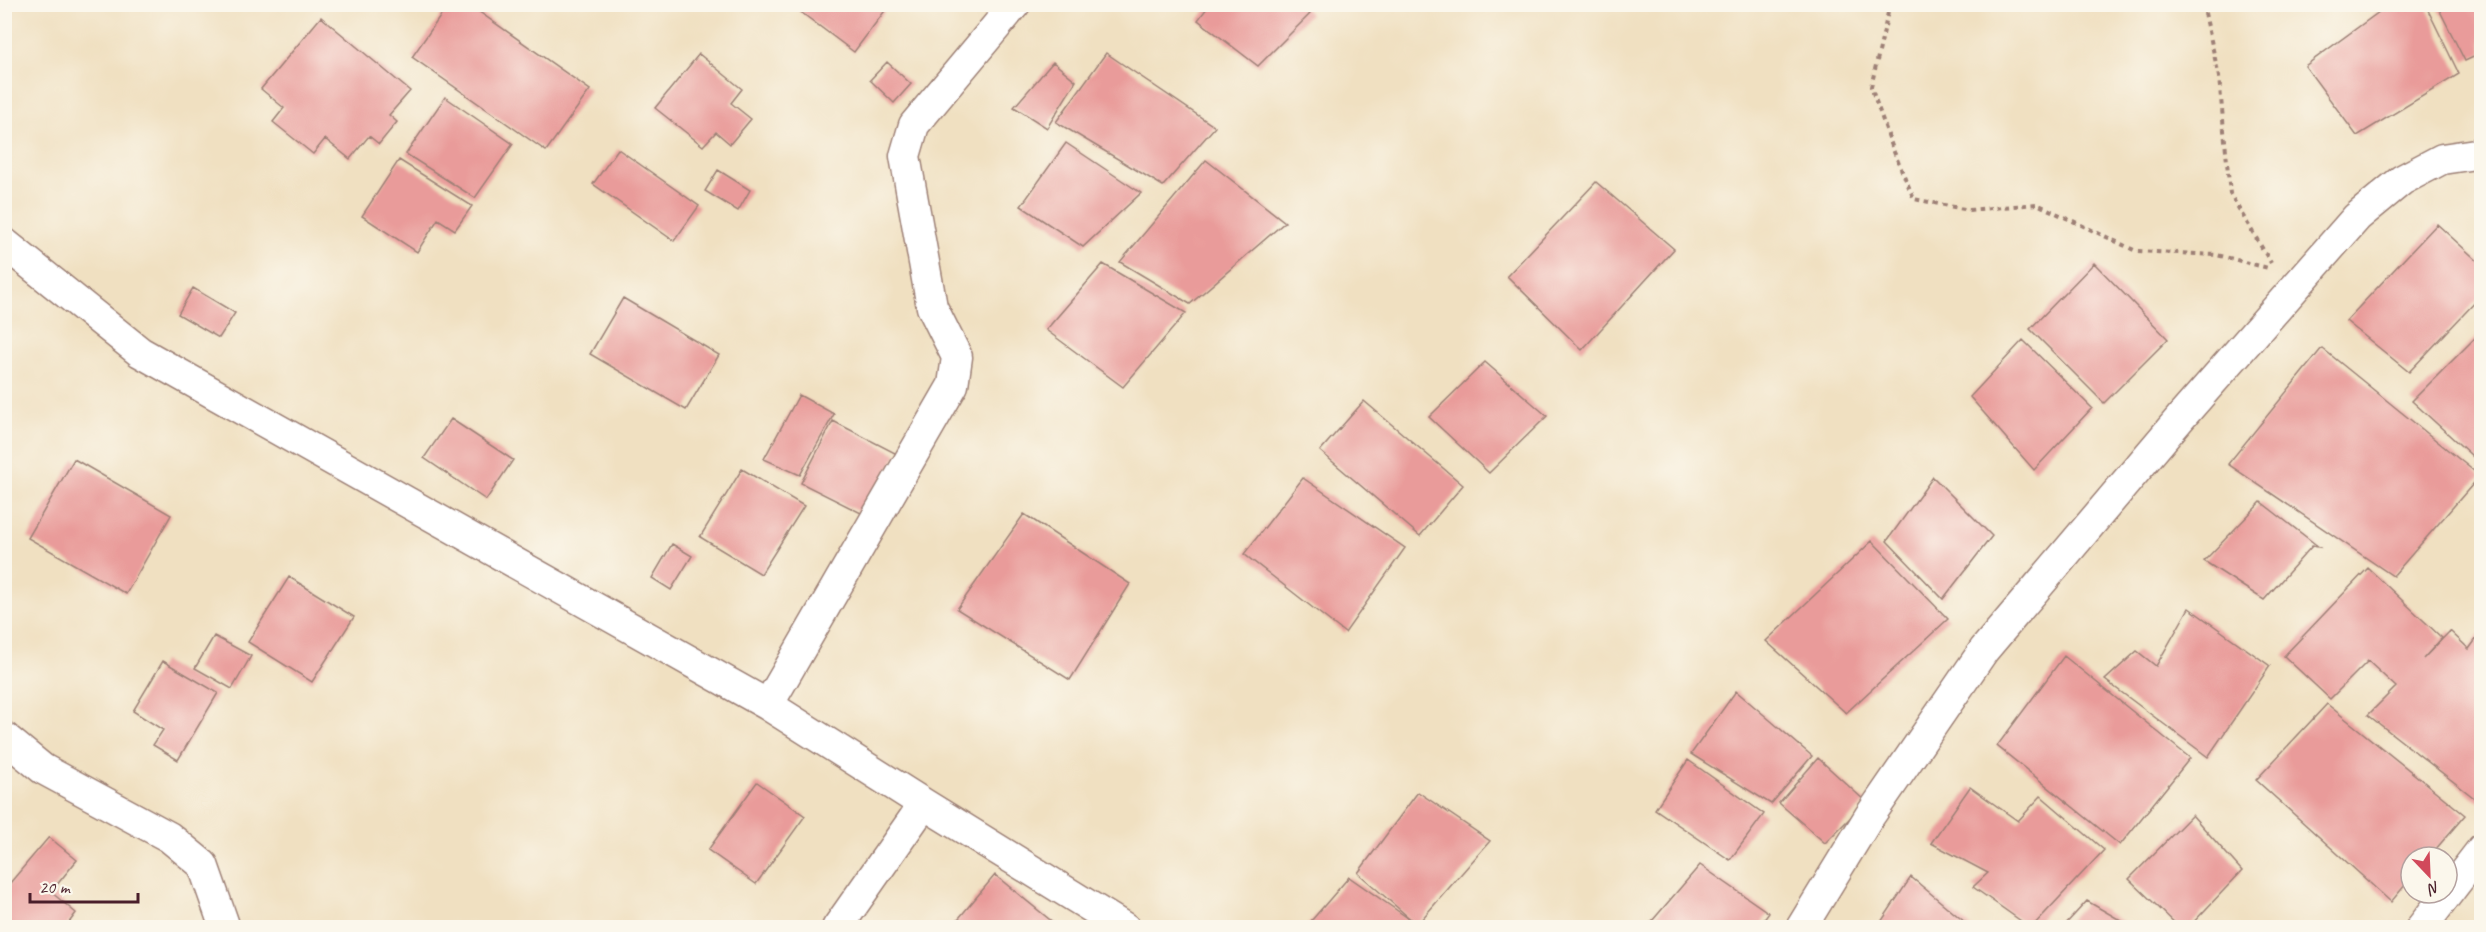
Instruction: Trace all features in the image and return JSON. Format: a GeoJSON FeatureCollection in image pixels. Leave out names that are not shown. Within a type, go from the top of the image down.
{"type":"FeatureCollection","features":[{"type":"Feature","properties":{"kind":"street"},"geometry":{"type":"LineString","coordinates":[[768,705],[953,386],[957,357],[932,307],[904,156],[914,125],[1015,4]]}},
{"type":"Feature","properties":{"kind":"street"},"geometry":{"type":"LineString","coordinates":[[1801,927],[1869,817],[1984,650],[2243,346],[2357,217],[2402,180],[2442,159],[2481,153]]}},
{"type":"Feature","properties":{"kind":"street"},"geometry":{"type":"LineString","coordinates":[[4,243],[140,352],[768,705],[1125,927]]}},
{"type":"Feature","properties":{"kind":"street"},"geometry":{"type":"LineString","coordinates":[[4,737],[43,769],[170,837],[203,865],[225,927]]}},
{"type":"Feature","properties":{"kind":"street"},"geometry":{"type":"LineString","coordinates":[[837,927],[924,804]]}},
{"type":"Feature","properties":{"kind":"street"},"geometry":{"type":"LineString","coordinates":[[2421,927],[2481,849]]}},
{"type":"Feature","properties":{"kind":"path"},"geometry":{"type":"LineString","coordinates":[[1890,4],[1871,87],[1894,152],[1914,199],[1969,210],[2037,204],[2136,251],[2217,255],[2276,271],[2230,194],[2219,77],[2203,4]]}},
{"type":"Feature","properties":{"kind":"building"},"geometry":{"type":"Polygon","coordinates":[[[449,4],[468,4],[590,90],[546,151],[412,57],[449,4]]]}},
{"type":"Feature","properties":{"kind":"building"},"geometry":{"type":"Polygon","coordinates":[[[790,4],[890,4],[854,52],[790,4]]]}},
{"type":"Feature","properties":{"kind":"building"},"geometry":{"type":"Polygon","coordinates":[[[1210,4],[1301,4],[1310,14],[1258,66],[1198,20],[1210,4]]]}},
{"type":"Feature","properties":{"kind":"building"},"geometry":{"type":"Polygon","coordinates":[[[2390,4],[2425,4],[2459,74],[2357,136],[2305,66],[2390,4]]]}},
{"type":"Feature","properties":{"kind":"building"},"geometry":{"type":"Polygon","coordinates":[[[2437,5],[2482,5],[2482,53],[2465,61],[2437,5]]]}},
{"type":"Feature","properties":{"kind":"building"},"geometry":{"type":"Polygon","coordinates":[[[321,17],[410,91],[389,115],[397,122],[379,144],[369,136],[350,159],[325,139],[313,154],[273,122],[284,108],[261,89],[321,17]]]}},
{"type":"Feature","properties":{"kind":"building"},"geometry":{"type":"Polygon","coordinates":[[[1106,53],[1215,127],[1163,186],[1056,122],[1106,53]]]}},
{"type":"Feature","properties":{"kind":"building"},"geometry":{"type":"Polygon","coordinates":[[[699,54],[742,89],[731,103],[751,119],[730,144],[716,132],[703,146],[655,108],[699,54]]]}},
{"type":"Feature","properties":{"kind":"building"},"geometry":{"type":"Polygon","coordinates":[[[887,62],[911,84],[894,103],[870,80],[887,62]]]}},
{"type":"Feature","properties":{"kind":"building"},"geometry":{"type":"Polygon","coordinates":[[[1053,62],[1076,81],[1047,128],[1014,107],[1053,62]]]}},
{"type":"Feature","properties":{"kind":"building"},"geometry":{"type":"Polygon","coordinates":[[[445,97],[513,144],[475,198],[406,154],[445,97]]]}},
{"type":"Feature","properties":{"kind":"building"},"geometry":{"type":"Polygon","coordinates":[[[1066,143],[1141,193],[1083,247],[1021,206],[1066,143]]]}},
{"type":"Feature","properties":{"kind":"building"},"geometry":{"type":"Polygon","coordinates":[[[618,149],[699,206],[674,241],[593,184],[618,149]]]}},
{"type":"Feature","properties":{"kind":"building"},"geometry":{"type":"Polygon","coordinates":[[[399,160],[472,206],[455,230],[438,219],[417,252],[362,216],[399,160]]]}},
{"type":"Feature","properties":{"kind":"building"},"geometry":{"type":"Polygon","coordinates":[[[1206,160],[1285,222],[1190,304],[1120,262],[1206,160]]]}},
{"type":"Feature","properties":{"kind":"building"},"geometry":{"type":"Polygon","coordinates":[[[718,170],[750,190],[738,211],[705,191],[718,170]]]}},
{"type":"Feature","properties":{"kind":"building"},"geometry":{"type":"Polygon","coordinates":[[[1596,182],[1674,249],[1582,350],[1507,276],[1596,182]]]}},
{"type":"Feature","properties":{"kind":"building"},"geometry":{"type":"Polygon","coordinates":[[[2437,224],[2482,265],[2482,295],[2409,372],[2346,321],[2437,224]]]}},
{"type":"Feature","properties":{"kind":"building"},"geometry":{"type":"Polygon","coordinates":[[[2094,263],[2168,339],[2104,403],[2030,329],[2094,263]]]}},
{"type":"Feature","properties":{"kind":"building"},"geometry":{"type":"Polygon","coordinates":[[[1103,264],[1186,313],[1123,387],[1046,330],[1103,264]]]}},
{"type":"Feature","properties":{"kind":"building"},"geometry":{"type":"Polygon","coordinates":[[[193,288],[235,313],[219,338],[178,314],[193,288]]]}},
{"type":"Feature","properties":{"kind":"building"},"geometry":{"type":"Polygon","coordinates":[[[623,298],[719,355],[686,410],[590,354],[623,298]]]}},
{"type":"Feature","properties":{"kind":"building"},"geometry":{"type":"Polygon","coordinates":[[[2482,331],[2482,465],[2412,401],[2482,331]]]}},
{"type":"Feature","properties":{"kind":"building"},"geometry":{"type":"Polygon","coordinates":[[[2023,340],[2092,408],[2034,470],[1970,397],[2023,340]]]}},
{"type":"Feature","properties":{"kind":"building"},"geometry":{"type":"Polygon","coordinates":[[[2322,348],[2480,476],[2393,576],[2228,464],[2322,348]]]}},
{"type":"Feature","properties":{"kind":"building"},"geometry":{"type":"Polygon","coordinates":[[[1485,362],[1547,416],[1489,473],[1429,417],[1485,362]]]}},
{"type":"Feature","properties":{"kind":"building"},"geometry":{"type":"Polygon","coordinates":[[[799,395],[834,414],[800,475],[764,459],[799,395]]]}},
{"type":"Feature","properties":{"kind":"building"},"geometry":{"type":"Polygon","coordinates":[[[1364,401],[1463,485],[1420,536],[1320,451],[1364,401]]]}},
{"type":"Feature","properties":{"kind":"building"},"geometry":{"type":"Polygon","coordinates":[[[451,419],[513,460],[486,500],[424,458],[451,419]]]}},
{"type":"Feature","properties":{"kind":"building"},"geometry":{"type":"Polygon","coordinates":[[[833,421],[897,454],[865,515],[801,483],[833,421]]]}},
{"type":"Feature","properties":{"kind":"building"},"geometry":{"type":"Polygon","coordinates":[[[74,459],[171,515],[126,594],[28,538],[74,459]]]}},
{"type":"Feature","properties":{"kind":"building"},"geometry":{"type":"Polygon","coordinates":[[[742,469],[804,506],[761,574],[700,537],[742,469]]]}},
{"type":"Feature","properties":{"kind":"building"},"geometry":{"type":"Polygon","coordinates":[[[1933,477],[1992,536],[1943,599],[1887,541],[1933,477]]]}},
{"type":"Feature","properties":{"kind":"building"},"geometry":{"type":"Polygon","coordinates":[[[1303,478],[1405,548],[1345,633],[1244,554],[1303,478]]]}},
{"type":"Feature","properties":{"kind":"building"},"geometry":{"type":"Polygon","coordinates":[[[2261,502],[2319,547],[2312,546],[2264,600],[2204,561],[2261,502]]]}},
{"type":"Feature","properties":{"kind":"building"},"geometry":{"type":"Polygon","coordinates":[[[1024,514],[1130,584],[1070,680],[957,609],[1024,514]]]}},
{"type":"Feature","properties":{"kind":"building"},"geometry":{"type":"Polygon","coordinates":[[[1872,541],[1948,619],[1846,713],[1766,641],[1872,541]]]}},
{"type":"Feature","properties":{"kind":"building"},"geometry":{"type":"Polygon","coordinates":[[[672,544],[692,556],[671,590],[652,578],[672,544]]]}},
{"type":"Feature","properties":{"kind":"building"},"geometry":{"type":"Polygon","coordinates":[[[2368,568],[2442,638],[2423,659],[2450,631],[2469,649],[2482,631],[2482,804],[2368,715],[2396,687],[2368,661],[2330,699],[2284,656],[2368,568]]]}},
{"type":"Feature","properties":{"kind":"building"},"geometry":{"type":"Polygon","coordinates":[[[289,577],[354,617],[312,682],[248,642],[289,577]]]}},
{"type":"Feature","properties":{"kind":"building"},"geometry":{"type":"Polygon","coordinates":[[[2189,608],[2270,666],[2208,757],[2105,680],[2137,651],[2156,666],[2189,608]]]}},
{"type":"Feature","properties":{"kind":"building"},"geometry":{"type":"Polygon","coordinates":[[[214,636],[251,656],[232,689],[195,668],[214,636]]]}},
{"type":"Feature","properties":{"kind":"building"},"geometry":{"type":"Polygon","coordinates":[[[2064,656],[2190,758],[2120,845],[1997,746],[2064,656]]]}},
{"type":"Feature","properties":{"kind":"building"},"geometry":{"type":"Polygon","coordinates":[[[163,661],[218,693],[178,760],[153,745],[163,730],[133,711],[163,661]]]}},
{"type":"Feature","properties":{"kind":"building"},"geometry":{"type":"Polygon","coordinates":[[[1736,691],[1812,756],[1771,804],[1691,754],[1736,691]]]}},
{"type":"Feature","properties":{"kind":"building"},"geometry":{"type":"Polygon","coordinates":[[[2327,704],[2465,815],[2439,845],[2399,845],[2399,892],[2391,902],[2256,780],[2327,704]]]}},
{"type":"Feature","properties":{"kind":"building"},"geometry":{"type":"Polygon","coordinates":[[[1818,758],[1866,802],[1825,843],[1779,803],[1818,758]]]}},
{"type":"Feature","properties":{"kind":"building"},"geometry":{"type":"Polygon","coordinates":[[[1688,760],[1764,814],[1730,860],[1655,809],[1688,760]]]}},
{"type":"Feature","properties":{"kind":"building"},"geometry":{"type":"Polygon","coordinates":[[[757,782],[805,816],[756,884],[708,850],[757,782]]]}},
{"type":"Feature","properties":{"kind":"building"},"geometry":{"type":"Polygon","coordinates":[[[1970,787],[2018,821],[2041,796],[2104,850],[2031,928],[1973,887],[1988,873],[1931,843],[1970,787]]]}},
{"type":"Feature","properties":{"kind":"building"},"geometry":{"type":"Polygon","coordinates":[[[1418,792],[1490,841],[1414,928],[1305,928],[1349,877],[1415,923],[1358,873],[1418,792]]]}},
{"type":"Feature","properties":{"kind":"building"},"geometry":{"type":"Polygon","coordinates":[[[2192,815],[2242,871],[2188,928],[2180,928],[2129,879],[2192,815]]]}},
{"type":"Feature","properties":{"kind":"building"},"geometry":{"type":"Polygon","coordinates":[[[49,837],[77,860],[51,892],[76,913],[65,928],[4,928],[4,890],[49,837]]]}},
{"type":"Feature","properties":{"kind":"building"},"geometry":{"type":"Polygon","coordinates":[[[1700,865],[1769,913],[1758,928],[1646,928],[1700,865]]]}},
{"type":"Feature","properties":{"kind":"building"},"geometry":{"type":"Polygon","coordinates":[[[995,875],[1060,928],[958,928],[954,924],[995,875]]]}},
{"type":"Feature","properties":{"kind":"building"},"geometry":{"type":"Polygon","coordinates":[[[1911,877],[1972,928],[1877,928],[1911,877]]]}},
{"type":"Feature","properties":{"kind":"building"},"geometry":{"type":"Polygon","coordinates":[[[2087,901],[2134,928],[2062,928],[2087,901]]]}}]}
